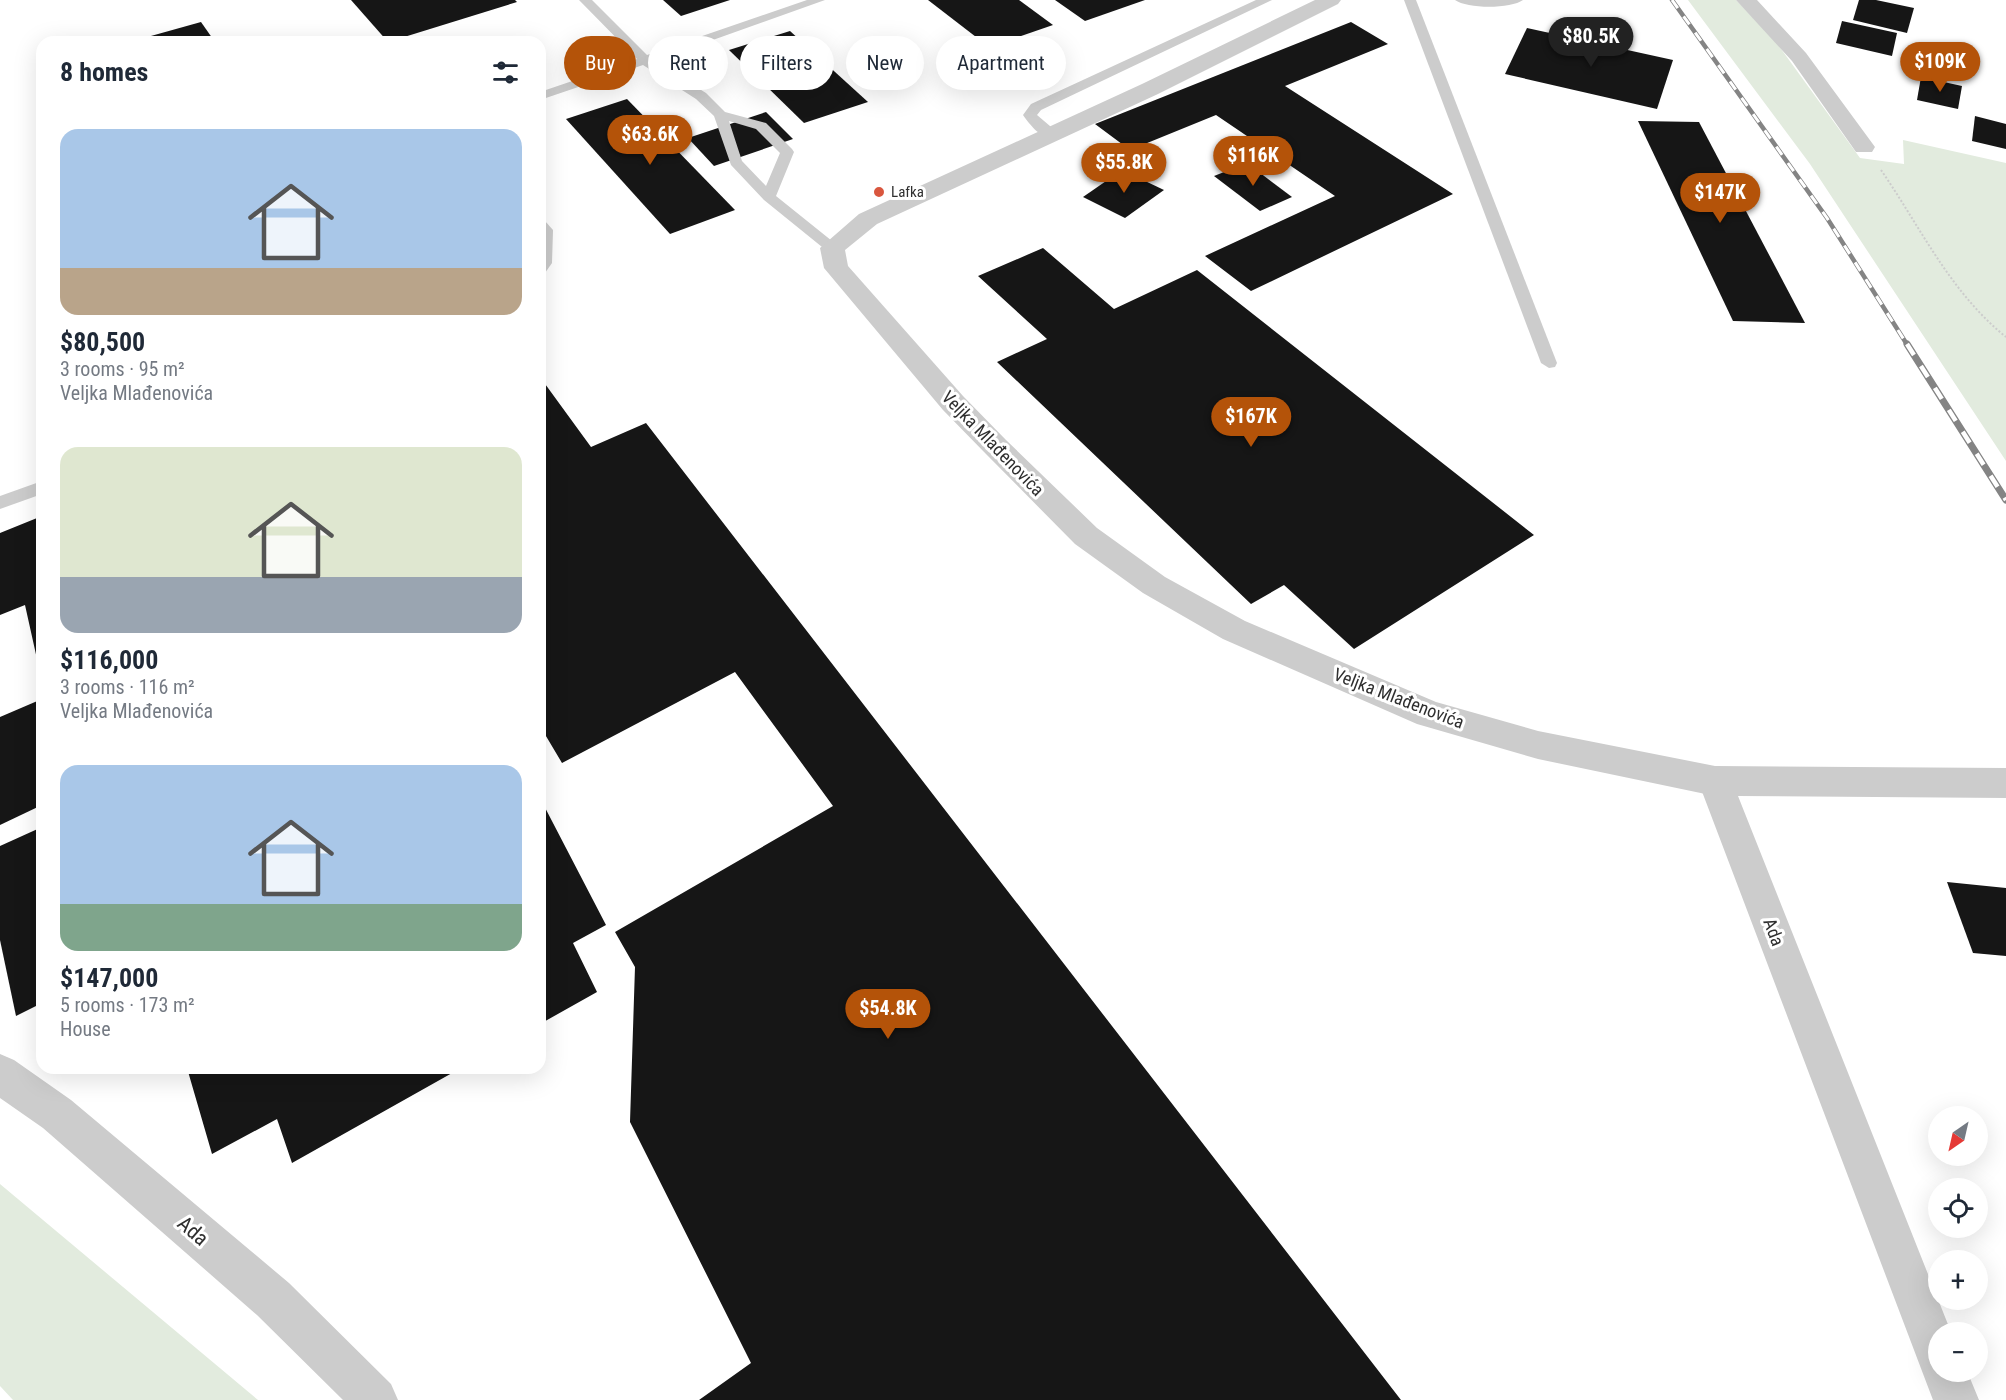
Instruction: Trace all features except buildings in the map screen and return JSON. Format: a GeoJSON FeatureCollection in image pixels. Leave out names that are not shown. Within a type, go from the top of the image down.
{"type":"FeatureCollection","features":[{"type":"Feature","properties":{"kind":"street"},"geometry":{"type":"LineString","coordinates":[[1746,0],[1798,57],[1864,147]]}},
{"type":"Feature","properties":{"kind":"street"},"geometry":{"type":"LineString","coordinates":[[832,248],[868,219],[1052,135],[1327,1]]}},
{"type":"Feature","properties":{"kind":"street","name":"Veljka Mlađenovića"},"geometry":{"type":"LineString","coordinates":[[832,248],[836,268],[953,403],[1086,536],[1154,585],[1234,630],[1429,714],[1538,745],[1715,781]]}},
{"type":"Feature","properties":{"kind":"street"},"geometry":{"type":"LineString","coordinates":[[1715,781],[2006,783]]}},
{"type":"Feature","properties":{"kind":"street","name":"Ada"},"geometry":{"type":"LineString","coordinates":[[1715,781],[1928,1329]]}},
{"type":"Feature","properties":{"kind":"street","name":"Ada"},"geometry":{"type":"LineString","coordinates":[[0,1074],[57,1114],[273,1299],[375,1400]]}},
{"type":"Feature","properties":{"kind":"street"},"geometry":{"type":"LineString","coordinates":[[1949,1382],[1956,1400]]}},
{"type":"Feature","properties":{"kind":"lane"},"geometry":{"type":"LineString","coordinates":[[585,0],[646,61],[701,96],[720,115],[736,162],[769,197],[832,248]]}},
{"type":"Feature","properties":{"kind":"lane"},"geometry":{"type":"LineString","coordinates":[[546,94],[819,0]]}},
{"type":"Feature","properties":{"kind":"lane"},"geometry":{"type":"LineString","coordinates":[[1052,135],[1036,124],[1030,116],[1036,107],[1266,0]]}},
{"type":"Feature","properties":{"kind":"lane"},"geometry":{"type":"LineString","coordinates":[[1410,0],[1549,363]]}},
{"type":"Feature","properties":{"kind":"lane"},"geometry":{"type":"LineString","coordinates":[[1461,0],[1491,4],[1517,0]]}},
{"type":"Feature","properties":{"kind":"lane"},"geometry":{"type":"LineString","coordinates":[[720,115],[761,126],[787,152],[769,197]]}},
{"type":"Feature","properties":{"kind":"lane"},"geometry":{"type":"LineString","coordinates":[[546,230],[546,263]]}},
{"type":"Feature","properties":{"kind":"lane"},"geometry":{"type":"LineString","coordinates":[[0,503],[36,489]]}},
{"type":"Feature","properties":{"kind":"path"},"geometry":{"type":"LineString","coordinates":[[1864,147],[1900,196],[1956,287],[1989,326],[2006,338]]}},
{"type":"Feature","properties":{"kind":"shaded area"},"geometry":{"type":"Polygon","coordinates":[[[1688,0],[1736,0],[1776,42],[1860,158],[1904,164],[1903,140],[2006,163],[2006,461],[1810,164],[1688,0]]]}},
{"type":"Feature","properties":{"kind":"shaded area"},"geometry":{"type":"Polygon","coordinates":[[[0,1184],[258,1400],[13,1400],[0,1386],[0,1184]]]}},
{"type":"Feature","properties":{"kind":"railway"},"geometry":{"type":"LineString","coordinates":[[1672,0],[1827,218],[1908,346]]}},
{"type":"Feature","properties":{"kind":"railway"},"geometry":{"type":"LineString","coordinates":[[1907,344],[2006,500]]}},
{"type":"Feature","properties":{"kind":"place","name":"Lafka"},"geometry":{"type":"Point","coordinates":[879,192]}}]}
